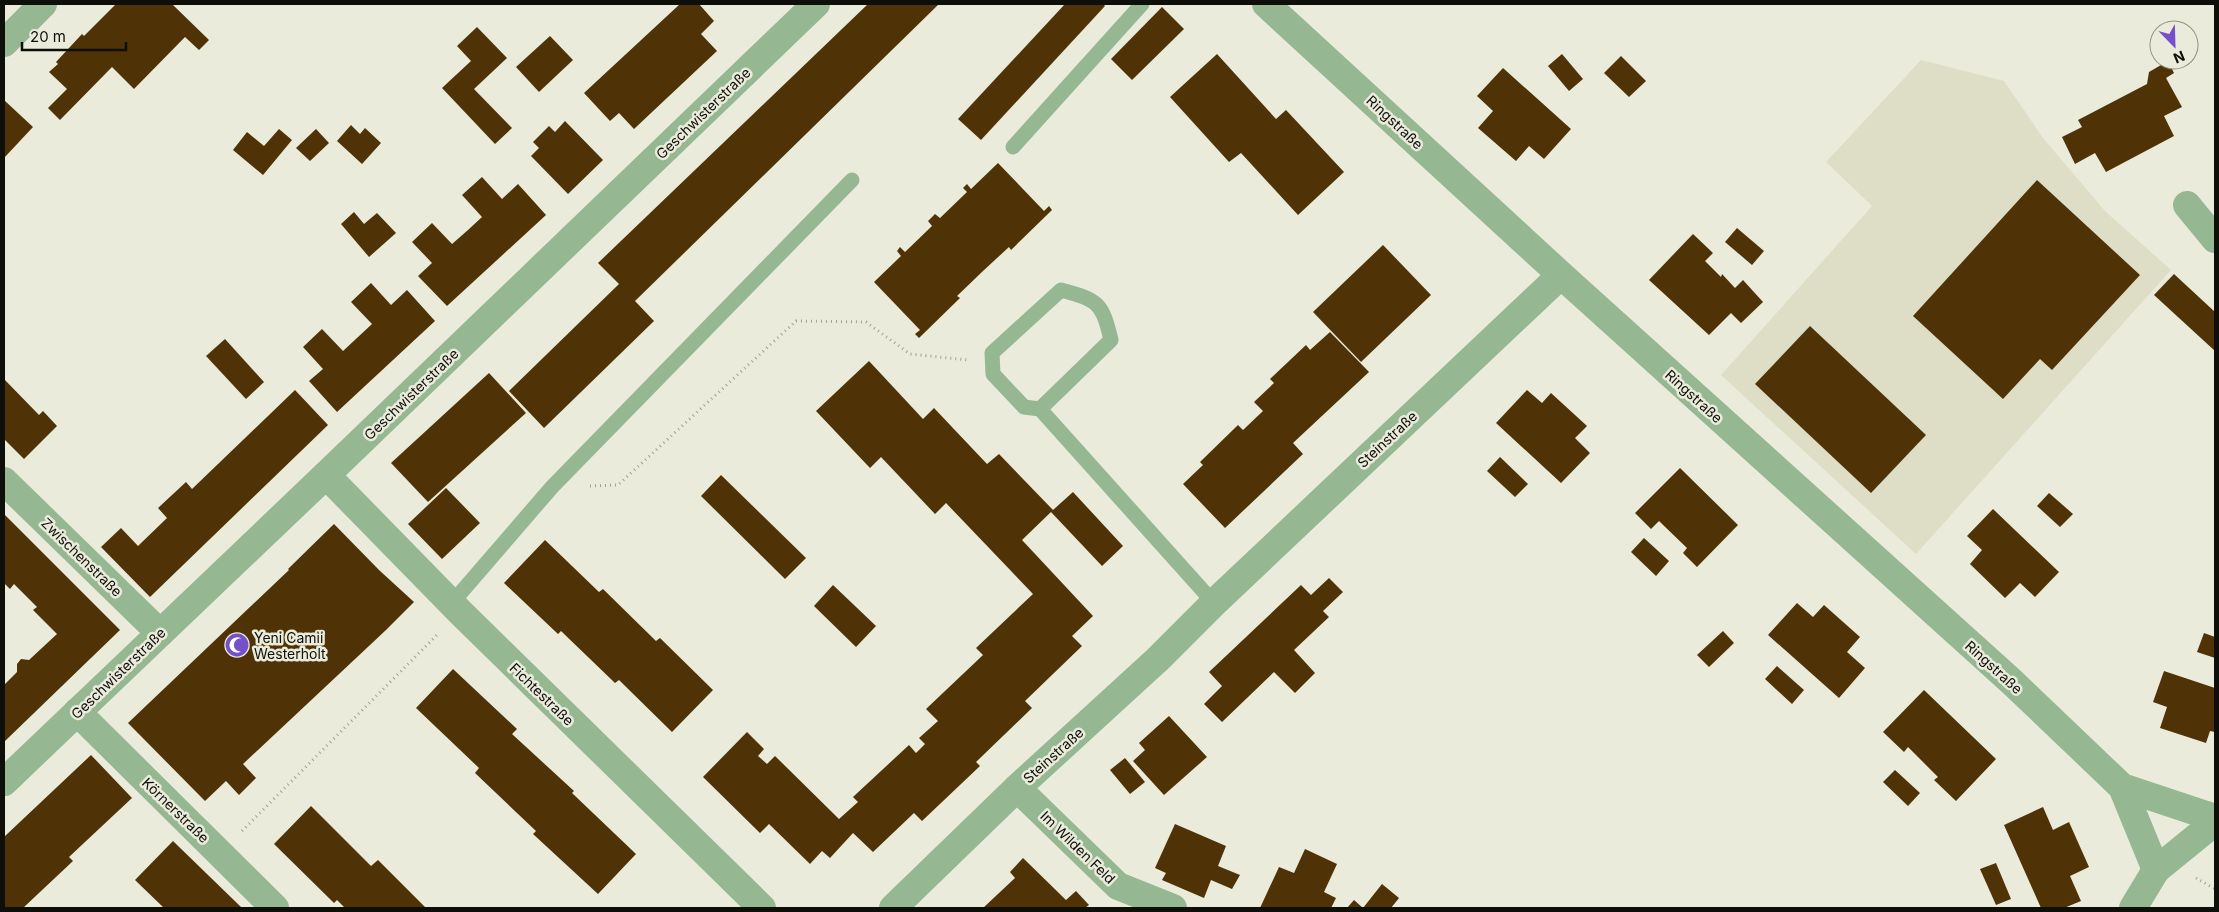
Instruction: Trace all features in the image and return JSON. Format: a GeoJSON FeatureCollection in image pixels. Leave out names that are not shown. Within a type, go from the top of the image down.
{"type":"FeatureCollection","features":[{"type":"Feature","properties":{"kind":"street"},"geometry":{"type":"LineString","coordinates":[[4,43],[43,4]]}},
{"type":"Feature","properties":{"kind":"street","name":"Geschwisterstraße"},"geometry":{"type":"LineString","coordinates":[[4,782],[326,476],[816,4]]}},
{"type":"Feature","properties":{"kind":"street","name":"Ringstraße"},"geometry":{"type":"LineString","coordinates":[[1266,4],[1561,275],[2012,682],[2122,787],[2156,870]]}},
{"type":"Feature","properties":{"kind":"street"},"geometry":{"type":"LineString","coordinates":[[2187,205],[2215,238]]}},
{"type":"Feature","properties":{"kind":"street","name":"Steinstraße"},"geometry":{"type":"LineString","coordinates":[[893,908],[1017,788],[1158,659],[1214,603],[1561,275]]}},
{"type":"Feature","properties":{"kind":"street","name":"Fichtestraße"},"geometry":{"type":"LineString","coordinates":[[326,476],[455,608],[762,908]]}},
{"type":"Feature","properties":{"kind":"street","name":"Zwischenstraße"},"geometry":{"type":"LineString","coordinates":[[4,481],[160,633]]}},
{"type":"Feature","properties":{"kind":"street","name":"Körnerstraße"},"geometry":{"type":"LineString","coordinates":[[77,712],[275,908]]}},
{"type":"Feature","properties":{"kind":"street","name":"Ringstraße"},"geometry":{"type":"LineString","coordinates":[[2122,787],[2215,818]]}},
{"type":"Feature","properties":{"kind":"street","name":"Im Wilden Feld"},"geometry":{"type":"LineString","coordinates":[[1017,788],[1118,886],[1173,908]]}},
{"type":"Feature","properties":{"kind":"street"},"geometry":{"type":"LineString","coordinates":[[2133,908],[2156,870],[2215,822]]}},
{"type":"Feature","properties":{"kind":"lane"},"geometry":{"type":"LineString","coordinates":[[1013,148],[1142,4]]}},
{"type":"Feature","properties":{"kind":"lane"},"geometry":{"type":"LineString","coordinates":[[455,608],[552,486],[852,180]]}},
{"type":"Feature","properties":{"kind":"lane"},"geometry":{"type":"LineString","coordinates":[[1040,409],[1111,340],[1105,314],[1089,298],[1061,290],[992,352],[993,374],[1024,406],[1040,409],[1214,603]]}},
{"type":"Feature","properties":{"kind":"path"},"geometry":{"type":"LineString","coordinates":[[552,486],[618,485],[796,321],[866,322],[910,354],[993,363]]}},
{"type":"Feature","properties":{"kind":"path"},"geometry":{"type":"LineString","coordinates":[[220,853],[455,608]]}},
{"type":"Feature","properties":{"kind":"shaded area"},"geometry":{"type":"Polygon","coordinates":[[[1921,60],[2004,81],[2043,138],[2105,211],[2171,270],[1916,554],[1721,375],[1872,206],[1826,162],[1921,60]]]}},
{"type":"Feature","properties":{"kind":"building"},"geometry":{"type":"Polygon","coordinates":[[[116,4],[174,4],[209,40],[199,50],[185,37],[134,89],[112,67],[60,120],[48,108],[67,89],[49,72],[58,64],[56,62],[82,34],[84,36],[116,4]]]}},
{"type":"Feature","properties":{"kind":"building"},"geometry":{"type":"Polygon","coordinates":[[[680,4],[699,4],[714,21],[701,34],[717,51],[634,129],[619,113],[610,121],[584,93],[680,4]]]}},
{"type":"Feature","properties":{"kind":"building"},"geometry":{"type":"Polygon","coordinates":[[[868,4],[939,4],[635,301],[654,321],[544,428],[509,391],[619,284],[598,263],[868,4]]]}},
{"type":"Feature","properties":{"kind":"building"},"geometry":{"type":"Polygon","coordinates":[[[1065,4],[1103,4],[1105,6],[981,140],[958,119],[1065,4]]]}},
{"type":"Feature","properties":{"kind":"building"},"geometry":{"type":"Polygon","coordinates":[[[1162,7],[1184,29],[1132,80],[1111,59],[1162,7]]]}},
{"type":"Feature","properties":{"kind":"building"},"geometry":{"type":"Polygon","coordinates":[[[477,27],[507,58],[474,89],[512,128],[495,144],[442,88],[471,61],[457,46],[477,27]]]}},
{"type":"Feature","properties":{"kind":"building"},"geometry":{"type":"Polygon","coordinates":[[[550,36],[573,60],[539,92],[516,67],[550,36]]]}},
{"type":"Feature","properties":{"kind":"building"},"geometry":{"type":"Polygon","coordinates":[[[1217,54],[1276,119],[1286,110],[1344,172],[1298,215],[1241,153],[1229,162],[1170,97],[1217,54]]]}},
{"type":"Feature","properties":{"kind":"building"},"geometry":{"type":"Polygon","coordinates":[[[1562,54],[1583,79],[1569,91],[1548,66],[1562,54]]]}},
{"type":"Feature","properties":{"kind":"building"},"geometry":{"type":"Polygon","coordinates":[[[1621,56],[1646,81],[1629,97],[1604,73],[1621,56]]]}},
{"type":"Feature","properties":{"kind":"building"},"geometry":{"type":"Polygon","coordinates":[[[1503,68],[1571,129],[1544,159],[1529,146],[1516,161],[1478,128],[1493,111],[1477,96],[1503,68]]]}},
{"type":"Feature","properties":{"kind":"building"},"geometry":{"type":"Polygon","coordinates":[[[2152,70],[2172,70],[2174,73],[2166,78],[2182,107],[2164,116],[2174,136],[2106,172],[2095,153],[2075,164],[2062,137],[2082,127],[2078,120],[2147,84],[2149,72],[2152,70]]]}},
{"type":"Feature","properties":{"kind":"building"},"geometry":{"type":"Polygon","coordinates":[[[4,100],[33,127],[4,158],[4,100]]]}},
{"type":"Feature","properties":{"kind":"building"},"geometry":{"type":"Polygon","coordinates":[[[565,121],[603,160],[568,194],[531,156],[539,148],[533,142],[549,126],[555,132],[565,121]]]}},
{"type":"Feature","properties":{"kind":"building"},"geometry":{"type":"Polygon","coordinates":[[[351,125],[360,134],[365,128],[381,143],[362,164],[337,141],[351,125]]]}},
{"type":"Feature","properties":{"kind":"building"},"geometry":{"type":"Polygon","coordinates":[[[279,129],[292,140],[263,175],[233,150],[247,132],[264,146],[279,129]]]}},
{"type":"Feature","properties":{"kind":"building"},"geometry":{"type":"Polygon","coordinates":[[[316,129],[329,143],[310,161],[296,148],[316,129]]]}},
{"type":"Feature","properties":{"kind":"building"},"geometry":{"type":"Polygon","coordinates":[[[998,163],[1044,211],[1049,206],[1052,210],[1011,250],[1009,247],[957,296],[960,298],[919,338],[915,334],[920,330],[874,282],[901,256],[897,251],[900,247],[905,252],[932,226],[928,221],[935,214],[940,218],[967,192],[963,188],[967,184],[971,189],[998,163]]]}},
{"type":"Feature","properties":{"kind":"building"},"geometry":{"type":"Polygon","coordinates":[[[482,177],[502,199],[518,184],[546,215],[447,306],[418,276],[432,263],[412,242],[432,223],[452,244],[482,217],[462,195],[482,177]]]}},
{"type":"Feature","properties":{"kind":"building"},"geometry":{"type":"Polygon","coordinates":[[[2037,180],[2140,275],[2052,370],[2040,359],[2003,399],[1913,316],[2037,180]]]}},
{"type":"Feature","properties":{"kind":"building"},"geometry":{"type":"Polygon","coordinates":[[[354,212],[364,224],[377,213],[396,233],[369,257],[341,224],[354,212]]]}},
{"type":"Feature","properties":{"kind":"building"},"geometry":{"type":"Polygon","coordinates":[[[1737,228],[1764,251],[1752,265],[1725,242],[1737,228]]]}},
{"type":"Feature","properties":{"kind":"building"},"geometry":{"type":"Polygon","coordinates":[[[1693,234],[1713,253],[1705,261],[1721,277],[1722,274],[1735,288],[1743,280],[1763,302],[1741,323],[1731,313],[1709,335],[1649,280],[1693,234]]]}},
{"type":"Feature","properties":{"kind":"building"},"geometry":{"type":"Polygon","coordinates":[[[1383,245],[1431,295],[1361,362],[1313,312],[1383,245]]]}},
{"type":"Feature","properties":{"kind":"building"},"geometry":{"type":"Polygon","coordinates":[[[2174,274],[2215,312],[2215,351],[2154,295],[2174,274]]]}},
{"type":"Feature","properties":{"kind":"building"},"geometry":{"type":"Polygon","coordinates":[[[371,283],[391,305],[407,290],[435,321],[337,412],[309,381],[323,369],[303,347],[322,329],[343,351],[372,324],[351,302],[371,283]]]}},
{"type":"Feature","properties":{"kind":"building"},"geometry":{"type":"Polygon","coordinates":[[[1810,326],[1926,435],[1871,493],[1755,384],[1810,326]]]}},
{"type":"Feature","properties":{"kind":"building"},"geometry":{"type":"Polygon","coordinates":[[[1330,332],[1369,372],[1293,443],[1303,454],[1225,528],[1183,484],[1203,465],[1200,462],[1238,425],[1243,430],[1263,411],[1254,402],[1274,383],[1270,379],[1306,345],[1310,350],[1330,332]]]}},
{"type":"Feature","properties":{"kind":"building"},"geometry":{"type":"Polygon","coordinates":[[[225,339],[264,382],[246,399],[206,356],[225,339]]]}},
{"type":"Feature","properties":{"kind":"building"},"geometry":{"type":"Polygon","coordinates":[[[869,361],[923,419],[934,408],[987,464],[999,454],[1053,510],[1073,492],[1123,546],[1102,566],[1051,512],[1022,540],[1093,616],[1072,636],[1082,646],[1025,701],[1032,708],[976,762],[980,766],[922,821],[914,813],[873,852],[853,833],[830,858],[822,851],[810,864],[769,824],[760,833],[703,777],[747,732],[764,749],[758,756],[767,764],[775,756],[839,819],[858,802],[853,797],[909,745],[916,753],[925,744],[919,738],[938,721],[926,709],[983,655],[976,648],[1033,594],[946,503],[935,514],[881,457],[870,468],[816,411],[869,361]]]}},
{"type":"Feature","properties":{"kind":"building"},"geometry":{"type":"Polygon","coordinates":[[[489,373],[526,413],[428,502],[391,463],[489,373]]]}},
{"type":"Feature","properties":{"kind":"building"},"geometry":{"type":"Polygon","coordinates":[[[4,379],[39,415],[43,411],[57,426],[24,459],[4,439],[4,379]]]}},
{"type":"Feature","properties":{"kind":"building"},"geometry":{"type":"Polygon","coordinates":[[[295,390],[328,425],[150,597],[101,547],[121,528],[138,546],[167,518],[158,508],[186,482],[192,489],[295,390]]]}},
{"type":"Feature","properties":{"kind":"building"},"geometry":{"type":"Polygon","coordinates":[[[1527,390],[1542,403],[1551,393],[1587,426],[1575,438],[1590,453],[1561,483],[1496,423],[1527,390]]]}},
{"type":"Feature","properties":{"kind":"building"},"geometry":{"type":"Polygon","coordinates":[[[1500,457],[1528,484],[1515,497],[1487,471],[1500,457]]]}},
{"type":"Feature","properties":{"kind":"building"},"geometry":{"type":"Polygon","coordinates":[[[1680,468],[1738,525],[1697,567],[1683,553],[1687,548],[1659,521],[1651,529],[1635,513],[1680,468]]]}},
{"type":"Feature","properties":{"kind":"building"},"geometry":{"type":"Polygon","coordinates":[[[721,475],[806,558],[785,579],[701,496],[721,475]]]}},
{"type":"Feature","properties":{"kind":"building"},"geometry":{"type":"Polygon","coordinates":[[[446,488],[480,523],[442,559],[408,524],[446,488]]]}},
{"type":"Feature","properties":{"kind":"building"},"geometry":{"type":"Polygon","coordinates":[[[2049,493],[2073,514],[2060,527],[2037,506],[2049,493]]]}},
{"type":"Feature","properties":{"kind":"building"},"geometry":{"type":"Polygon","coordinates":[[[1993,509],[2059,572],[2035,597],[2020,583],[2005,598],[1970,564],[1982,550],[1967,536],[1993,509]]]}},
{"type":"Feature","properties":{"kind":"building"},"geometry":{"type":"Polygon","coordinates":[[[4,514],[120,630],[4,742],[4,685],[17,672],[17,664],[21,659],[29,660],[57,634],[33,610],[37,607],[14,584],[10,589],[4,583],[4,514]]]}},
{"type":"Feature","properties":{"kind":"building"},"geometry":{"type":"Polygon","coordinates":[[[334,524],[379,570],[414,602],[243,764],[256,778],[239,795],[226,781],[205,801],[128,723],[289,570],[334,524]]]}},
{"type":"Feature","properties":{"kind":"building"},"geometry":{"type":"Polygon","coordinates":[[[1644,538],[1669,561],[1656,576],[1631,552],[1644,538]]]}},
{"type":"Feature","properties":{"kind":"building"},"geometry":{"type":"Polygon","coordinates":[[[545,540],[599,592],[603,589],[656,641],[660,638],[713,690],[672,732],[619,680],[615,683],[561,631],[558,634],[504,583],[545,540]]]}},
{"type":"Feature","properties":{"kind":"building"},"geometry":{"type":"Polygon","coordinates":[[[1329,578],[1343,592],[1323,611],[1329,617],[1294,650],[1315,673],[1295,693],[1274,672],[1222,722],[1204,704],[1222,686],[1209,672],[1301,585],[1311,595],[1329,578]]]}},
{"type":"Feature","properties":{"kind":"building"},"geometry":{"type":"Polygon","coordinates":[[[833,585],[876,626],[856,647],[814,606],[833,585]]]}},
{"type":"Feature","properties":{"kind":"building"},"geometry":{"type":"Polygon","coordinates":[[[1797,603],[1813,617],[1824,605],[1860,637],[1847,652],[1865,668],[1839,698],[1768,635],[1797,603]]]}},
{"type":"Feature","properties":{"kind":"building"},"geometry":{"type":"Polygon","coordinates":[[[1723,631],[1734,643],[1709,667],[1697,655],[1723,631]]]}},
{"type":"Feature","properties":{"kind":"building"},"geometry":{"type":"Polygon","coordinates":[[[2204,633],[2215,637],[2215,658],[2197,652],[2204,633]]]}},
{"type":"Feature","properties":{"kind":"building"},"geometry":{"type":"Polygon","coordinates":[[[1777,666],[1804,690],[1792,704],[1765,679],[1777,666]]]}},
{"type":"Feature","properties":{"kind":"building"},"geometry":{"type":"Polygon","coordinates":[[[453,669],[517,729],[512,734],[574,791],[572,793],[636,854],[598,894],[533,834],[536,831],[475,773],[479,768],[416,708],[453,669]]]}},
{"type":"Feature","properties":{"kind":"building"},"geometry":{"type":"Polygon","coordinates":[[[2164,671],[2215,688],[2215,732],[2210,731],[2206,743],[2160,728],[2167,707],[2153,702],[2164,671]]]}},
{"type":"Feature","properties":{"kind":"building"},"geometry":{"type":"Polygon","coordinates":[[[1924,690],[1996,759],[1956,801],[1934,780],[1938,777],[1908,747],[1904,752],[1883,732],[1924,690]]]}},
{"type":"Feature","properties":{"kind":"building"},"geometry":{"type":"Polygon","coordinates":[[[1169,716],[1207,757],[1164,795],[1133,761],[1145,750],[1139,743],[1169,716]]]}},
{"type":"Feature","properties":{"kind":"building"},"geometry":{"type":"Polygon","coordinates":[[[91,755],[132,798],[69,857],[73,861],[23,908],[4,908],[4,837],[91,755]]]}},
{"type":"Feature","properties":{"kind":"building"},"geometry":{"type":"Polygon","coordinates":[[[1125,758],[1145,782],[1130,794],[1110,770],[1125,758]]]}},
{"type":"Feature","properties":{"kind":"building"},"geometry":{"type":"Polygon","coordinates":[[[1895,770],[1920,793],[1908,806],[1883,782],[1895,770]]]}},
{"type":"Feature","properties":{"kind":"building"},"geometry":{"type":"Polygon","coordinates":[[[311,806],[371,866],[378,860],[426,908],[345,908],[337,900],[334,903],[274,844],[311,806]]]}},
{"type":"Feature","properties":{"kind":"building"},"geometry":{"type":"Polygon","coordinates":[[[2043,807],[2053,830],[2069,822],[2089,867],[2070,876],[2081,901],[2064,908],[2041,908],[2004,825],[2043,807]]]}},
{"type":"Feature","properties":{"kind":"building"},"geometry":{"type":"Polygon","coordinates":[[[1175,824],[1226,846],[1218,866],[1240,875],[1232,889],[1211,880],[1204,898],[1162,880],[1166,873],[1155,868],[1175,824]]]}},
{"type":"Feature","properties":{"kind":"building"},"geometry":{"type":"Polygon","coordinates":[[[173,841],[242,908],[164,908],[135,880],[173,841]]]}},
{"type":"Feature","properties":{"kind":"building"},"geometry":{"type":"Polygon","coordinates":[[[1305,849],[1337,864],[1324,892],[1336,898],[1331,908],[1260,908],[1279,867],[1294,873],[1305,849]]]}},
{"type":"Feature","properties":{"kind":"building"},"geometry":{"type":"Polygon","coordinates":[[[1023,858],[1066,900],[1076,891],[1089,905],[1085,908],[983,908],[1015,878],[1010,872],[1023,858]]]}},
{"type":"Feature","properties":{"kind":"building"},"geometry":{"type":"Polygon","coordinates":[[[1996,863],[2011,899],[1996,905],[1980,869],[1996,863]]]}},
{"type":"Feature","properties":{"kind":"building"},"geometry":{"type":"Polygon","coordinates":[[[1382,884],[1399,898],[1391,908],[1363,908],[1382,884]]]}},
{"type":"Feature","properties":{"kind":"building"},"geometry":{"type":"Polygon","coordinates":[[[1354,900],[1363,908],[1347,908],[1354,900]]]}},
{"type":"Feature","properties":{"kind":"place","name":"Yeni Camii Westerholt"},"geometry":{"type":"Point","coordinates":[237,645]}}]}
